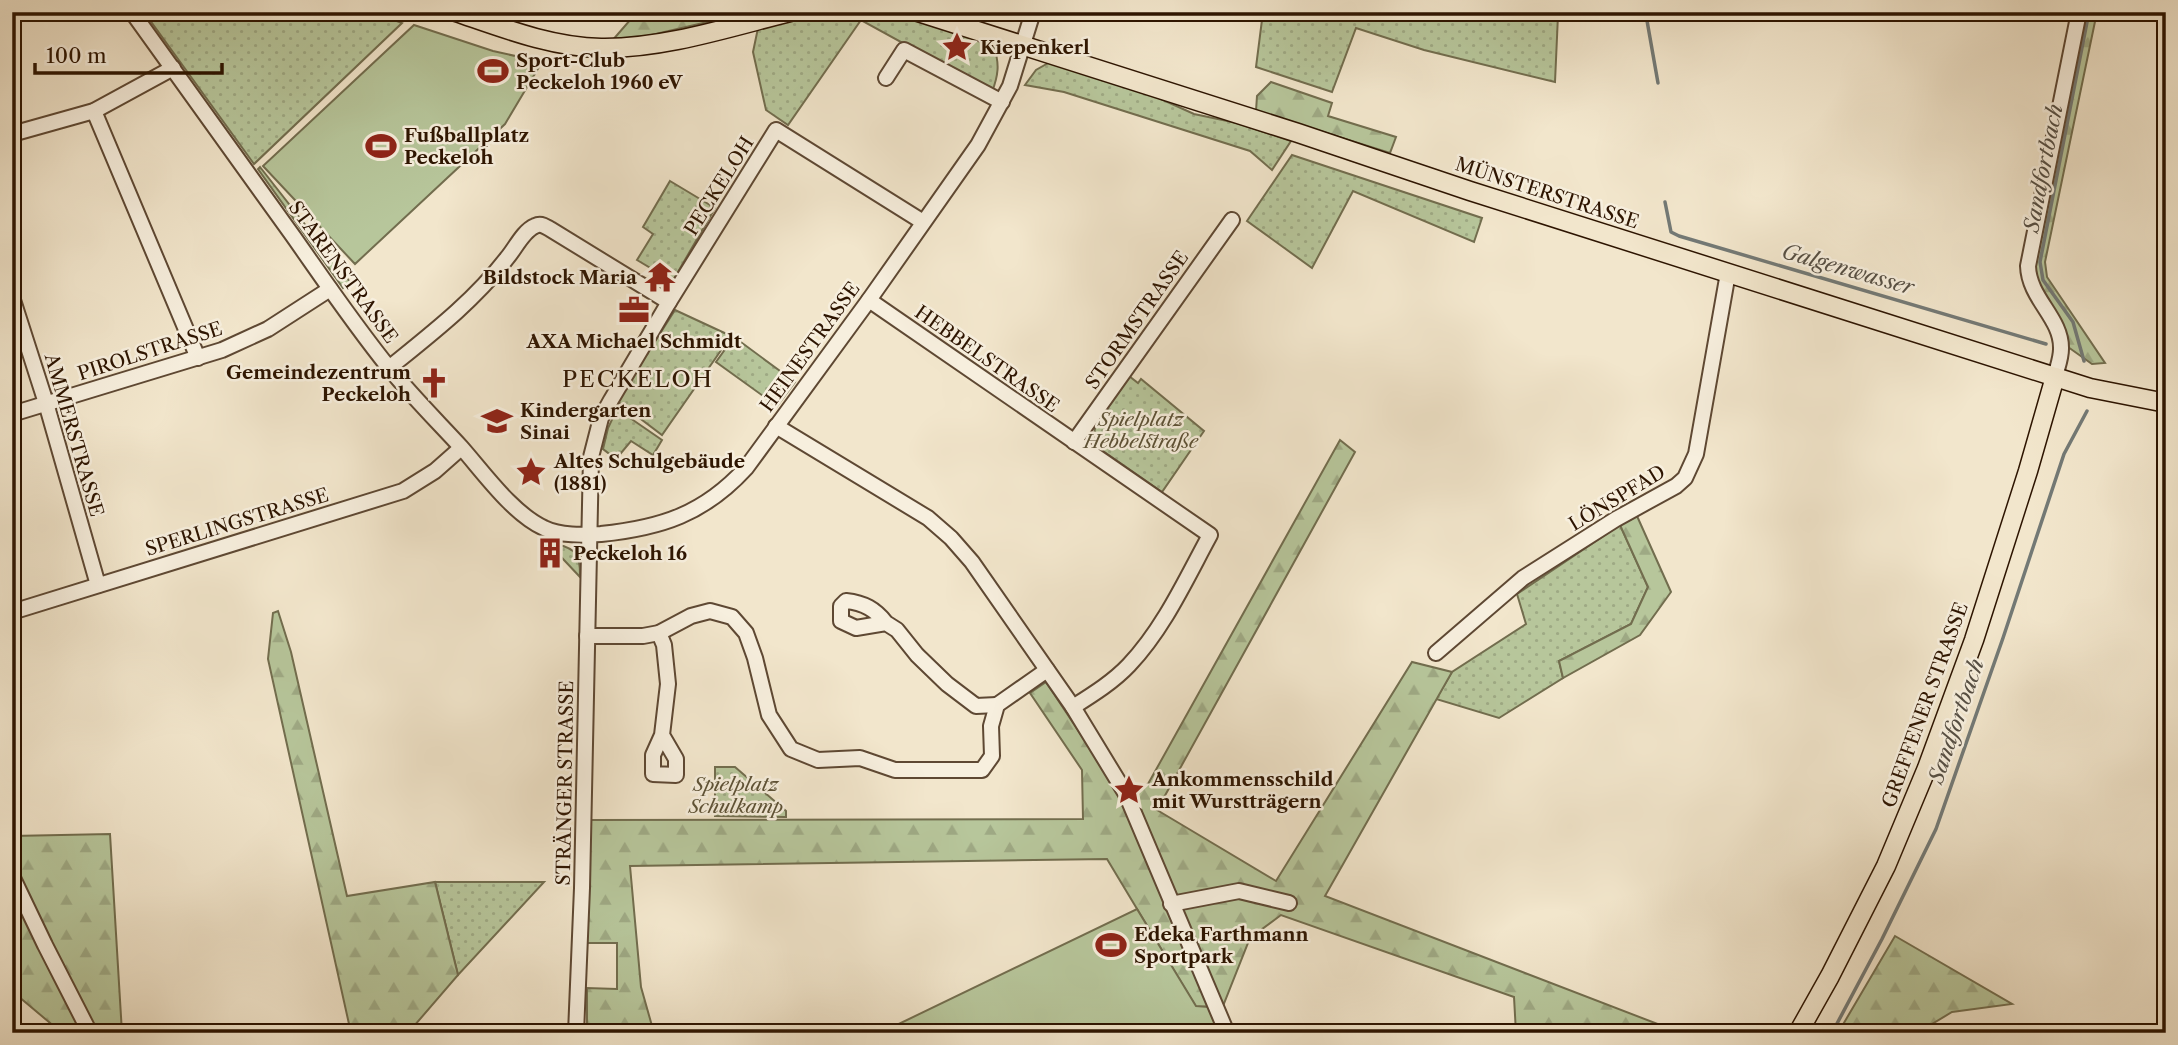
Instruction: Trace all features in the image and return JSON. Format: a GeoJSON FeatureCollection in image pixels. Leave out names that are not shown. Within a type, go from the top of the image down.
{"type":"FeatureCollection","features":[{"type":"Feature","properties":{"kind":"main road"},"geometry":{"type":"LineString","coordinates":[[456,12],[530,36],[558,43],[600,48],[651,44],[752,17],[790,12]]}},
{"type":"Feature","properties":{"kind":"main road","name":"MÜNSTERSTRASSE"},"geometry":{"type":"LineString","coordinates":[[918,12],[2090,388],[2166,403]]}},
{"type":"Feature","properties":{"kind":"main road","name":"GREFFENER STRASSE"},"geometry":{"type":"LineString","coordinates":[[1798,1033],[1886,866],[1927,768],[1974,640],[2055,377]]}},
{"type":"Feature","properties":{"kind":"street","name":"STARENSTRASSE"},"geometry":{"type":"LineString","coordinates":[[132,12],[389,368],[494,485],[530,520],[556,533],[590,535]]}},
{"type":"Feature","properties":{"kind":"street","name":"HEINESTRASSE"},"geometry":{"type":"LineString","coordinates":[[590,535],[633,531],[666,523],[692,512],[732,483],[746,468],[978,145],[1010,86],[1033,12]]}},
{"type":"Feature","properties":{"kind":"street"},"geometry":{"type":"LineString","coordinates":[[2055,377],[2062,347],[2058,331],[2031,286],[2028,266],[2079,12]]}},
{"type":"Feature","properties":{"kind":"street"},"geometry":{"type":"LineString","coordinates":[[886,78],[904,50],[1002,102]]}},
{"type":"Feature","properties":{"kind":"street"},"geometry":{"type":"LineString","coordinates":[[12,134],[94,111],[173,68]]}},
{"type":"Feature","properties":{"kind":"street"},"geometry":{"type":"LineString","coordinates":[[94,111],[198,358]]}},
{"type":"Feature","properties":{"kind":"street","name":"PECKELOH"},"geometry":{"type":"LineString","coordinates":[[590,535],[591,457],[601,418],[668,302],[776,130],[923,222]]}},
{"type":"Feature","properties":{"kind":"street","name":"STORMSTRASSE"},"geometry":{"type":"LineString","coordinates":[[1073,442],[1232,219]]}},
{"type":"Feature","properties":{"kind":"street"},"geometry":{"type":"LineString","coordinates":[[389,368],[488,283],[528,231],[537,225],[550,229],[668,302]]}},
{"type":"Feature","properties":{"kind":"street","name":"LÖNSPFAD"},"geometry":{"type":"LineString","coordinates":[[1436,653],[1524,578],[1685,478],[1696,454],[1728,273]]}},
{"type":"Feature","properties":{"kind":"street","name":"PIROLSTRASSE"},"geometry":{"type":"LineString","coordinates":[[12,414],[222,350],[268,329],[330,289]]}},
{"type":"Feature","properties":{"kind":"street","name":"AMMERSTRASSE"},"geometry":{"type":"LineString","coordinates":[[12,297],[46,403],[98,585]]}},
{"type":"Feature","properties":{"kind":"street","name":"HEBBELSTRASSE"},"geometry":{"type":"LineString","coordinates":[[869,300],[1210,535],[1160,625],[1129,665],[1097,692],[1073,707]]}},
{"type":"Feature","properties":{"kind":"street"},"geometry":{"type":"LineString","coordinates":[[776,426],[928,519],[951,538],[972,562],[1073,707],[1126,794],[1227,1033]]}},
{"type":"Feature","properties":{"kind":"street","name":"SPERLINGSTRASSE"},"geometry":{"type":"LineString","coordinates":[[12,612],[403,491],[435,471],[461,448]]}},
{"type":"Feature","properties":{"kind":"street","name":"STRÄNGER STRASSE"},"geometry":{"type":"LineString","coordinates":[[576,1033],[590,535]]}},
{"type":"Feature","properties":{"kind":"street"},"geometry":{"type":"LineString","coordinates":[[587,636],[643,636],[659,633],[691,616],[710,611],[732,617],[746,633],[769,715],[791,749],[818,760],[860,758],[895,770],[982,770],[992,756],[992,726],[997,705]]}},
{"type":"Feature","properties":{"kind":"street"},"geometry":{"type":"LineString","coordinates":[[886,623],[897,630],[917,655],[947,684],[976,706],[997,705],[1046,670]]}},
{"type":"Feature","properties":{"kind":"street"},"geometry":{"type":"LineString","coordinates":[[659,633],[664,645],[668,684],[662,735]]}},
{"type":"Feature","properties":{"kind":"street"},"geometry":{"type":"LineString","coordinates":[[12,876],[90,1033]]}},
{"type":"Feature","properties":{"kind":"street"},"geometry":{"type":"LineString","coordinates":[[1171,904],[1239,891],[1289,904]]}},
{"type":"Feature","properties":{"kind":"green space"},"geometry":{"type":"Polygon","coordinates":[[[144,12],[373,12],[402,23],[254,164],[144,12]]]}},
{"type":"Feature","properties":{"kind":"green space"},"geometry":{"type":"Polygon","coordinates":[[[637,12],[740,12],[742,14],[611,42],[637,12]]]}},
{"type":"Feature","properties":{"kind":"green space"},"geometry":{"type":"Polygon","coordinates":[[[831,12],[887,12],[980,40],[994,48],[996,54],[998,70],[992,92],[861,20],[788,125],[766,110],[753,52],[758,28],[831,12]]]}},
{"type":"Feature","properties":{"kind":"green space"},"geometry":{"type":"Polygon","coordinates":[[[1263,12],[1593,12],[1592,18],[1558,15],[1555,82],[1424,50],[1356,28],[1332,92],[1256,67],[1263,12]]]}},
{"type":"Feature","properties":{"kind":"green space"},"geometry":{"type":"Polygon","coordinates":[[[2086,12],[2097,12],[2045,262],[2047,277],[2105,363],[2092,364],[2068,347],[2064,329],[2038,288],[2034,273],[2086,12]]]}},
{"type":"Feature","properties":{"kind":"green space","name":"Fußballplatz Peckeloh"},"geometry":{"type":"Polygon","coordinates":[[[414,25],[493,51],[542,62],[505,124],[355,264],[263,166],[414,25]]]}},
{"type":"Feature","properties":{"kind":"green space"},"geometry":{"type":"Polygon","coordinates":[[[1050,62],[1152,95],[1194,114],[1237,123],[1291,141],[1272,170],[1250,151],[1064,92],[1025,85],[1036,70],[1050,62]]]}},
{"type":"Feature","properties":{"kind":"green space"},"geometry":{"type":"Polygon","coordinates":[[[1271,82],[1332,103],[1328,116],[1396,137],[1390,153],[1256,111],[1257,96],[1271,82]]]}},
{"type":"Feature","properties":{"kind":"green space"},"geometry":{"type":"Polygon","coordinates":[[[1292,155],[1482,218],[1474,242],[1353,191],[1312,268],[1247,221],[1292,155]]]}},
{"type":"Feature","properties":{"kind":"green space"},"geometry":{"type":"Polygon","coordinates":[[[260,167],[350,282],[343,288],[258,169],[260,167]]]}},
{"type":"Feature","properties":{"kind":"green space"},"geometry":{"type":"Polygon","coordinates":[[[670,181],[715,208],[671,284],[666,287],[657,285],[662,275],[637,260],[653,234],[643,227],[670,181]]]}},
{"type":"Feature","properties":{"kind":"green space"},"geometry":{"type":"Polygon","coordinates":[[[675,310],[731,336],[662,435],[617,401],[675,310]]]}},
{"type":"Feature","properties":{"kind":"green space"},"geometry":{"type":"Polygon","coordinates":[[[734,337],[795,382],[777,406],[716,362],[734,337]]]}},
{"type":"Feature","properties":{"kind":"green space","name":"Spielplatz Hebbelstraße"},"geometry":{"type":"Polygon","coordinates":[[[1129,376],[1138,383],[1141,379],[1204,431],[1162,492],[1103,451],[1094,434],[1096,423],[1129,376]]]}},
{"type":"Feature","properties":{"kind":"green space"},"geometry":{"type":"Polygon","coordinates":[[[617,409],[662,440],[653,455],[631,441],[616,459],[603,449],[608,428],[617,409]]]}},
{"type":"Feature","properties":{"kind":"green space"},"geometry":{"type":"Polygon","coordinates":[[[1340,440],[1355,452],[1157,810],[1276,881],[1412,662],[1452,672],[1325,896],[1681,1033],[1516,1033],[1514,997],[1281,915],[1250,938],[1223,1006],[1196,1007],[1107,859],[630,866],[641,987],[654,1033],[587,1033],[587,988],[617,989],[617,943],[587,943],[588,820],[1083,819],[1082,770],[1030,693],[1046,682],[1117,789],[1120,798],[1148,784],[1340,440]]]}},
{"type":"Feature","properties":{"kind":"green space"},"geometry":{"type":"Polygon","coordinates":[[[1637,516],[1671,592],[1640,635],[1563,678],[1559,661],[1631,624],[1648,587],[1620,525],[1637,516]]]}},
{"type":"Feature","properties":{"kind":"green space"},"geometry":{"type":"Polygon","coordinates":[[[1620,525],[1648,587],[1631,624],[1559,661],[1563,678],[1499,718],[1436,699],[1452,672],[1526,624],[1517,594],[1620,525]]]}},
{"type":"Feature","properties":{"kind":"green space"},"geometry":{"type":"Polygon","coordinates":[[[548,543],[573,551],[579,561],[580,577],[548,543]]]}},
{"type":"Feature","properties":{"kind":"green space"},"geometry":{"type":"Polygon","coordinates":[[[278,611],[291,652],[347,896],[435,882],[458,975],[408,1033],[351,1033],[268,659],[273,613],[278,611]]]}},
{"type":"Feature","properties":{"kind":"green space","name":"Spielplatz Schulkamp"},"geometry":{"type":"Polygon","coordinates":[[[715,767],[735,767],[786,811],[786,817],[715,816],[715,767]]]}},
{"type":"Feature","properties":{"kind":"green space"},"geometry":{"type":"Polygon","coordinates":[[[110,834],[122,1033],[62,1033],[12,991],[12,868],[18,864],[12,853],[12,836],[110,834]]]}},
{"type":"Feature","properties":{"kind":"green space"},"geometry":{"type":"Polygon","coordinates":[[[435,882],[544,882],[458,975],[435,882]]]}},
{"type":"Feature","properties":{"kind":"green space","name":"Edeka Farthmann Sportpark"},"geometry":{"type":"Polygon","coordinates":[[[1137,909],[1196,1006],[1209,1007],[1219,1033],[880,1033],[1137,909]]]}},
{"type":"Feature","properties":{"kind":"green space"},"geometry":{"type":"Polygon","coordinates":[[[1895,936],[2012,1004],[1952,1012],[1917,1033],[1838,1033],[1895,936]]]}},
{"type":"Feature","properties":{"kind":"waterway","name":"Galgenwasser"},"geometry":{"type":"LineString","coordinates":[[1643,12],[1646,15],[1658,83]]}},
{"type":"Feature","properties":{"kind":"waterway","name":"Sandfortbach"},"geometry":{"type":"LineString","coordinates":[[2084,361],[2073,322],[2043,280],[2040,262],[2089,12]]}},
{"type":"Feature","properties":{"kind":"waterway","name":"Galgenwasser"},"geometry":{"type":"LineString","coordinates":[[1665,202],[1671,232],[1679,236],[2046,344]]}},
{"type":"Feature","properties":{"kind":"waterway","name":"Sandfortbach"},"geometry":{"type":"LineString","coordinates":[[1832,1033],[1936,829],[2064,454],[2087,411]]}},
{"type":"Feature","properties":{"kind":"place","name":"Kiepenkerl"},"geometry":{"type":"Point","coordinates":[957,47]}},
{"type":"Feature","properties":{"kind":"place","name":"Sport-Club Peckeloh 1960 eV"},"geometry":{"type":"Point","coordinates":[493,71]}},
{"type":"Feature","properties":{"kind":"place","name":"Fußballplatz Peckeloh"},"geometry":{"type":"Point","coordinates":[381,146]}},
{"type":"Feature","properties":{"kind":"place","name":"Bildstock Maria"},"geometry":{"type":"Point","coordinates":[660,277]}},
{"type":"Feature","properties":{"kind":"place","name":"AXA Michael Schmidt"},"geometry":{"type":"Point","coordinates":[634,310]}},
{"type":"Feature","properties":{"kind":"place","name":"Gemeindezentrum Peckeloh"},"geometry":{"type":"Point","coordinates":[434,383]}},
{"type":"Feature","properties":{"kind":"place","name":"Kindergarten Sinai"},"geometry":{"type":"Point","coordinates":[497,421]}},
{"type":"Feature","properties":{"kind":"place","name":"Altes Schulgebäude (1881)"},"geometry":{"type":"Point","coordinates":[531,472]}},
{"type":"Feature","properties":{"kind":"place","name":"Peckeloh 16"},"geometry":{"type":"Point","coordinates":[550,553]}},
{"type":"Feature","properties":{"kind":"place","name":"Ankommensschild mit Wurstträgern"},"geometry":{"type":"Point","coordinates":[1129,790]}},
{"type":"Feature","properties":{"kind":"place","name":"Edeka Farthmann Sportpark"},"geometry":{"type":"Point","coordinates":[1111,945]}},
{"type":"Feature","properties":{"kind":"district","name":"PECKELOH"},"geometry":{"type":"Point","coordinates":[638,379]}}]}
